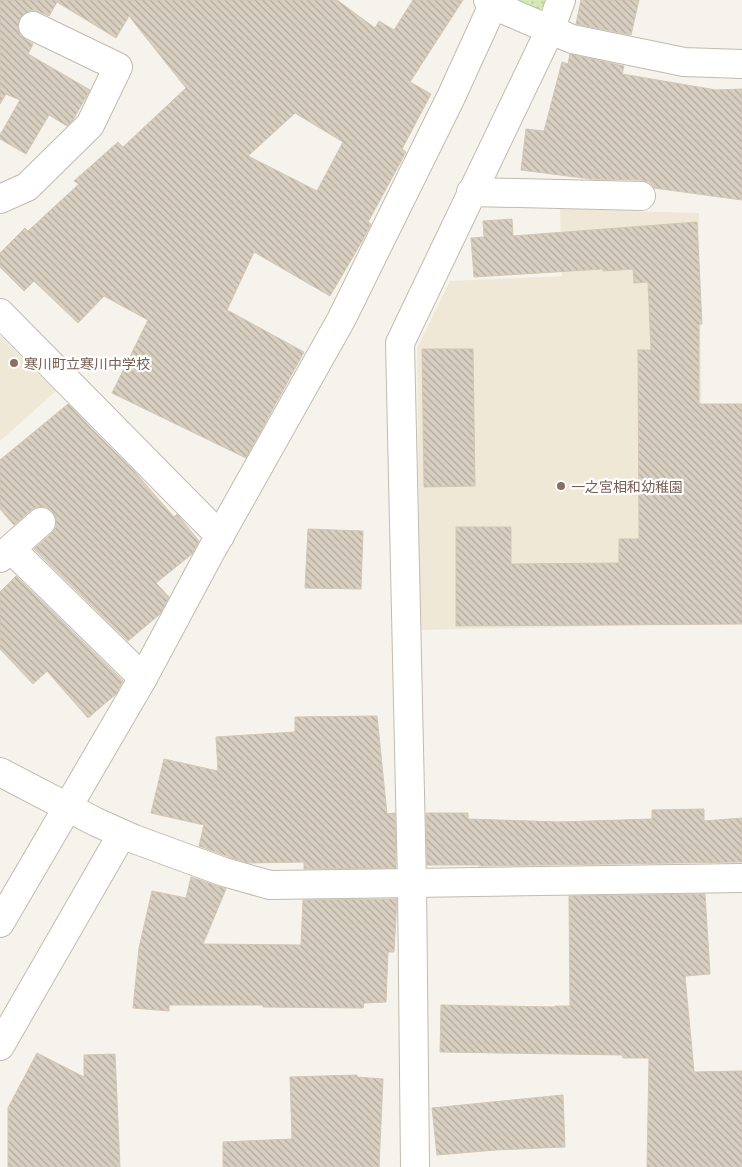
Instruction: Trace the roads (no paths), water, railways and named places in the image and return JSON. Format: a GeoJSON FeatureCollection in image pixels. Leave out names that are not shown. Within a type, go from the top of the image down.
{"type":"FeatureCollection","features":[{"type":"Feature","properties":{"kind":"street"},"geometry":{"type":"LineString","coordinates":[[415,1167],[412,883],[400,343],[550,30],[561,0]]}},
{"type":"Feature","properties":{"kind":"street"},"geometry":{"type":"LineString","coordinates":[[0,923],[143,678],[341,320],[451,97],[491,2],[572,39],[684,62],[742,64]]}},
{"type":"Feature","properties":{"kind":"street"},"geometry":{"type":"LineString","coordinates":[[0,199],[27,187],[90,125],[118,67],[33,26]]}},
{"type":"Feature","properties":{"kind":"street"},"geometry":{"type":"LineString","coordinates":[[471,192],[641,196]]}},
{"type":"Feature","properties":{"kind":"street"},"geometry":{"type":"LineString","coordinates":[[0,313],[220,536]]}},
{"type":"Feature","properties":{"kind":"street"},"geometry":{"type":"LineString","coordinates":[[41,522],[5,554],[143,678]]}},
{"type":"Feature","properties":{"kind":"street"},"geometry":{"type":"LineString","coordinates":[[0,772],[122,834],[224,872],[270,884],[742,878]]}},
{"type":"Feature","properties":{"kind":"street"},"geometry":{"type":"LineString","coordinates":[[0,1046],[122,834]]}},
{"type":"Feature","properties":{"kind":"place","name":"寒川町立寒川中学校"},"geometry":{"type":"Point","coordinates":[14,363]}},
{"type":"Feature","properties":{"kind":"place","name":"一之宮相和幼稚園"},"geometry":{"type":"Point","coordinates":[561,486]}}]}
